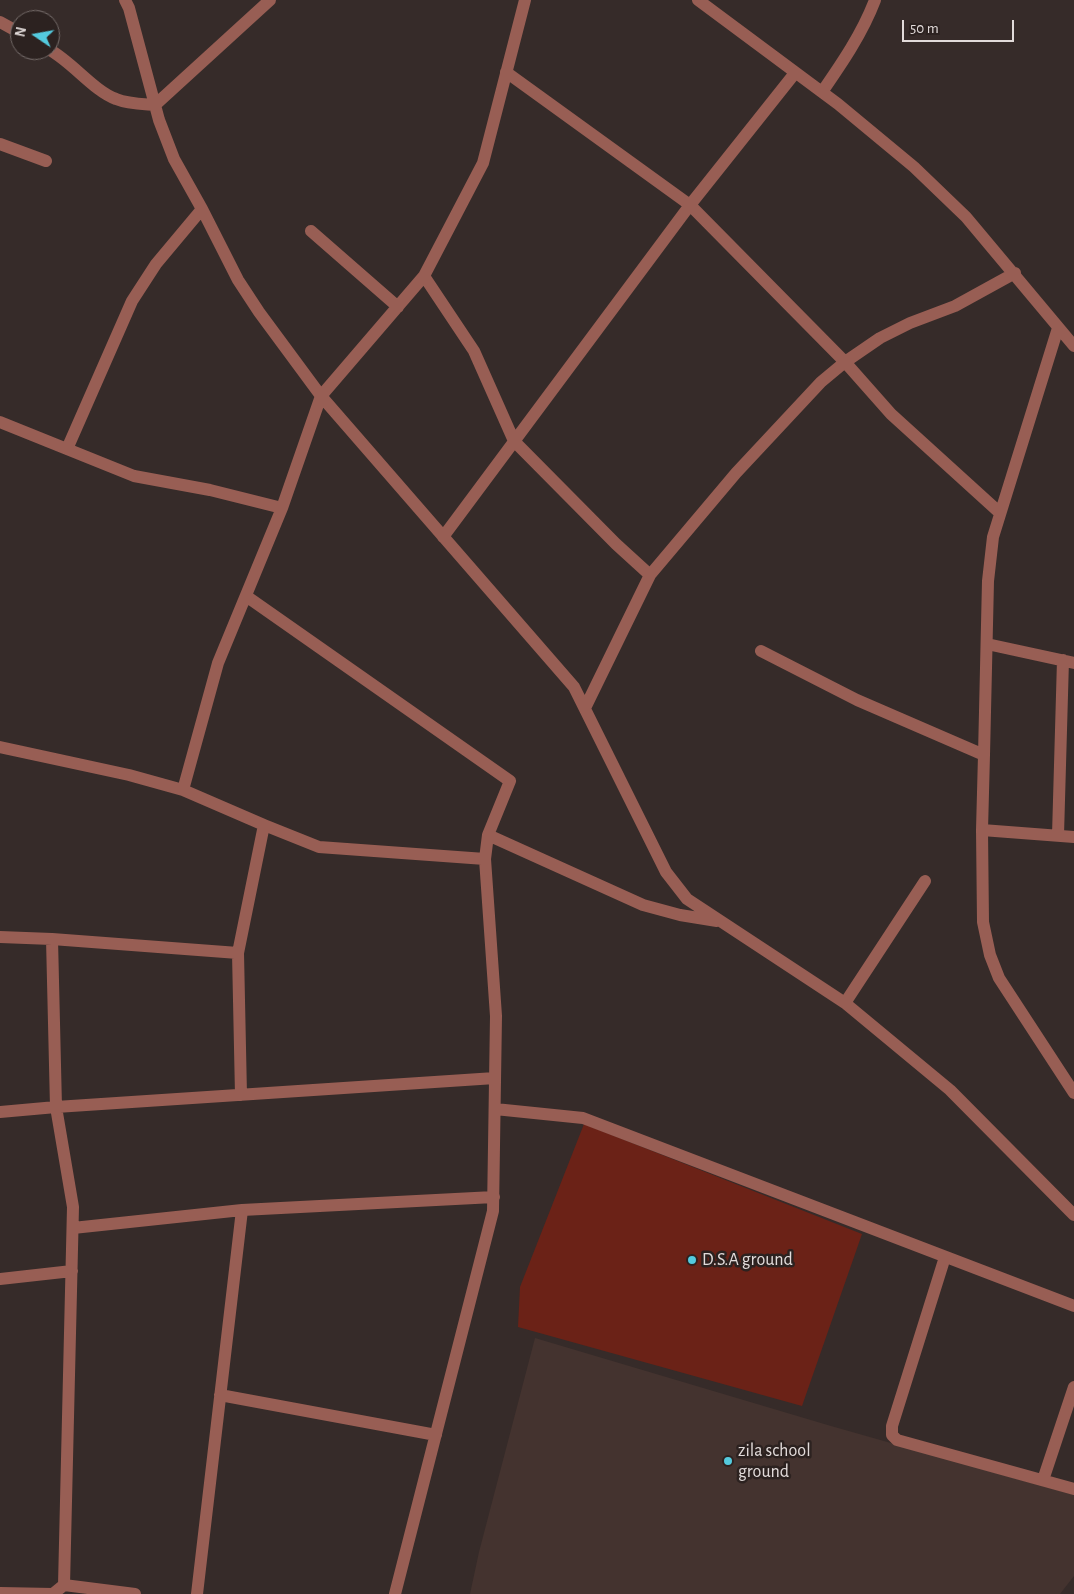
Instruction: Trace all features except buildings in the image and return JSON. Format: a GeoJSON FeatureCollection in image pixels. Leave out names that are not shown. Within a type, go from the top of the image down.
{"type":"FeatureCollection","features":[{"type":"Feature","properties":{"kind":"street"},"geometry":{"type":"LineString","coordinates":[[125,0],[129,8],[159,120],[174,159],[238,280],[321,396],[574,687],[666,872],[687,899],[845,1003],[950,1090],[1074,1215]]}},
{"type":"Feature","properties":{"kind":"street"},"geometry":{"type":"LineString","coordinates":[[60,55],[102,91],[116,100],[155,105],[270,0]]}},
{"type":"Feature","properties":{"kind":"street"},"geometry":{"type":"LineString","coordinates":[[183,790],[218,663],[282,508],[321,396],[424,276],[483,162],[525,0]]}},
{"type":"Feature","properties":{"kind":"street"},"geometry":{"type":"LineString","coordinates":[[698,0],[846,110],[914,167],[966,217],[1015,273],[1074,346]]}},
{"type":"Feature","properties":{"kind":"street"},"geometry":{"type":"LineString","coordinates":[[822,92],[850,50],[869,16],[875,0]]}},
{"type":"Feature","properties":{"kind":"street"},"geometry":{"type":"LineString","coordinates":[[506,72],[690,205],[845,362],[891,414],[1000,513]]}},
{"type":"Feature","properties":{"kind":"street"},"geometry":{"type":"LineString","coordinates":[[443,537],[690,205],[795,73]]}},
{"type":"Feature","properties":{"kind":"street"},"geometry":{"type":"LineString","coordinates":[[0,144],[46,161]]}},
{"type":"Feature","properties":{"kind":"street"},"geometry":{"type":"LineString","coordinates":[[68,449],[132,301],[156,264],[202,209]]}},
{"type":"Feature","properties":{"kind":"street"},"geometry":{"type":"LineString","coordinates":[[311,231],[398,307]]}},
{"type":"Feature","properties":{"kind":"street"},"geometry":{"type":"LineString","coordinates":[[585,708],[650,575],[736,473],[821,382],[845,362],[880,338],[910,323],[955,306],[1015,273]]}},
{"type":"Feature","properties":{"kind":"street"},"geometry":{"type":"LineString","coordinates":[[424,276],[474,351],[514,441],[616,544],[650,575]]}},
{"type":"Feature","properties":{"kind":"street"},"geometry":{"type":"LineString","coordinates":[[1058,328],[993,537],[988,581],[986,644],[982,830],[983,922],[990,955],[999,978],[1074,1093]]}},
{"type":"Feature","properties":{"kind":"street"},"geometry":{"type":"LineString","coordinates":[[0,422],[134,476],[210,490],[282,508]]}},
{"type":"Feature","properties":{"kind":"street"},"geometry":{"type":"LineString","coordinates":[[246,596],[510,781],[488,835],[485,859],[496,1016],[493,1210],[395,1594]]}},
{"type":"Feature","properties":{"kind":"street"},"geometry":{"type":"LineString","coordinates":[[986,644],[1068,662],[1058,835]]}},
{"type":"Feature","properties":{"kind":"street"},"geometry":{"type":"LineString","coordinates":[[761,651],[857,700],[984,755]]}},
{"type":"Feature","properties":{"kind":"street"},"geometry":{"type":"LineString","coordinates":[[0,746],[129,775],[183,790],[320,847],[485,859]]}},
{"type":"Feature","properties":{"kind":"street"},"geometry":{"type":"LineString","coordinates":[[241,1095],[238,953],[264,825]]}},
{"type":"Feature","properties":{"kind":"street"},"geometry":{"type":"LineString","coordinates":[[982,830],[1074,837]]}},
{"type":"Feature","properties":{"kind":"street"},"geometry":{"type":"LineString","coordinates":[[488,835],[643,905],[680,915],[723,923]]}},
{"type":"Feature","properties":{"kind":"street"},"geometry":{"type":"LineString","coordinates":[[845,1003],[925,881]]}},
{"type":"Feature","properties":{"kind":"street"},"geometry":{"type":"LineString","coordinates":[[0,937],[238,953]]}},
{"type":"Feature","properties":{"kind":"street"},"geometry":{"type":"LineString","coordinates":[[52,939],[56,1107],[73,1207],[64,1585]]}},
{"type":"Feature","properties":{"kind":"street"},"geometry":{"type":"LineString","coordinates":[[0,1112],[495,1078]]}},
{"type":"Feature","properties":{"kind":"street"},"geometry":{"type":"LineString","coordinates":[[495,1109],[583,1118],[1074,1306]]}},
{"type":"Feature","properties":{"kind":"street"},"geometry":{"type":"LineString","coordinates":[[73,1228],[242,1210],[494,1197]]}},
{"type":"Feature","properties":{"kind":"street"},"geometry":{"type":"LineString","coordinates":[[197,1594],[242,1210]]}},
{"type":"Feature","properties":{"kind":"street"},"geometry":{"type":"LineString","coordinates":[[946,1257],[892,1426],[892,1435],[897,1440],[1074,1488]]}},
{"type":"Feature","properties":{"kind":"street"},"geometry":{"type":"LineString","coordinates":[[0,1280],[72,1272]]}},
{"type":"Feature","properties":{"kind":"street"},"geometry":{"type":"LineString","coordinates":[[1043,1480],[1074,1387]]}},
{"type":"Feature","properties":{"kind":"street"},"geometry":{"type":"LineString","coordinates":[[220,1395],[436,1435]]}},
{"type":"Feature","properties":{"kind":"street"},"geometry":{"type":"LineString","coordinates":[[0,1592],[53,1594],[64,1585],[135,1594]]}},
{"type":"Feature","properties":{"kind":"shaded area","name":"D.S.A ground"},"geometry":{"type":"Polygon","coordinates":[[[584,1124],[862,1234],[802,1406],[518,1327],[520,1287],[584,1124]]]}},
{"type":"Feature","properties":{"kind":"shaded area","name":"zila school ground"},"geometry":{"type":"Polygon","coordinates":[[[535,1338],[831,1426],[1074,1495],[1074,1576],[1060,1594],[470,1594],[479,1552],[535,1338]]]}},
{"type":"Feature","properties":{"kind":"place","name":"D.S.A ground"},"geometry":{"type":"Point","coordinates":[692,1260]}},
{"type":"Feature","properties":{"kind":"place","name":"zila school ground"},"geometry":{"type":"Point","coordinates":[728,1461]}}]}
